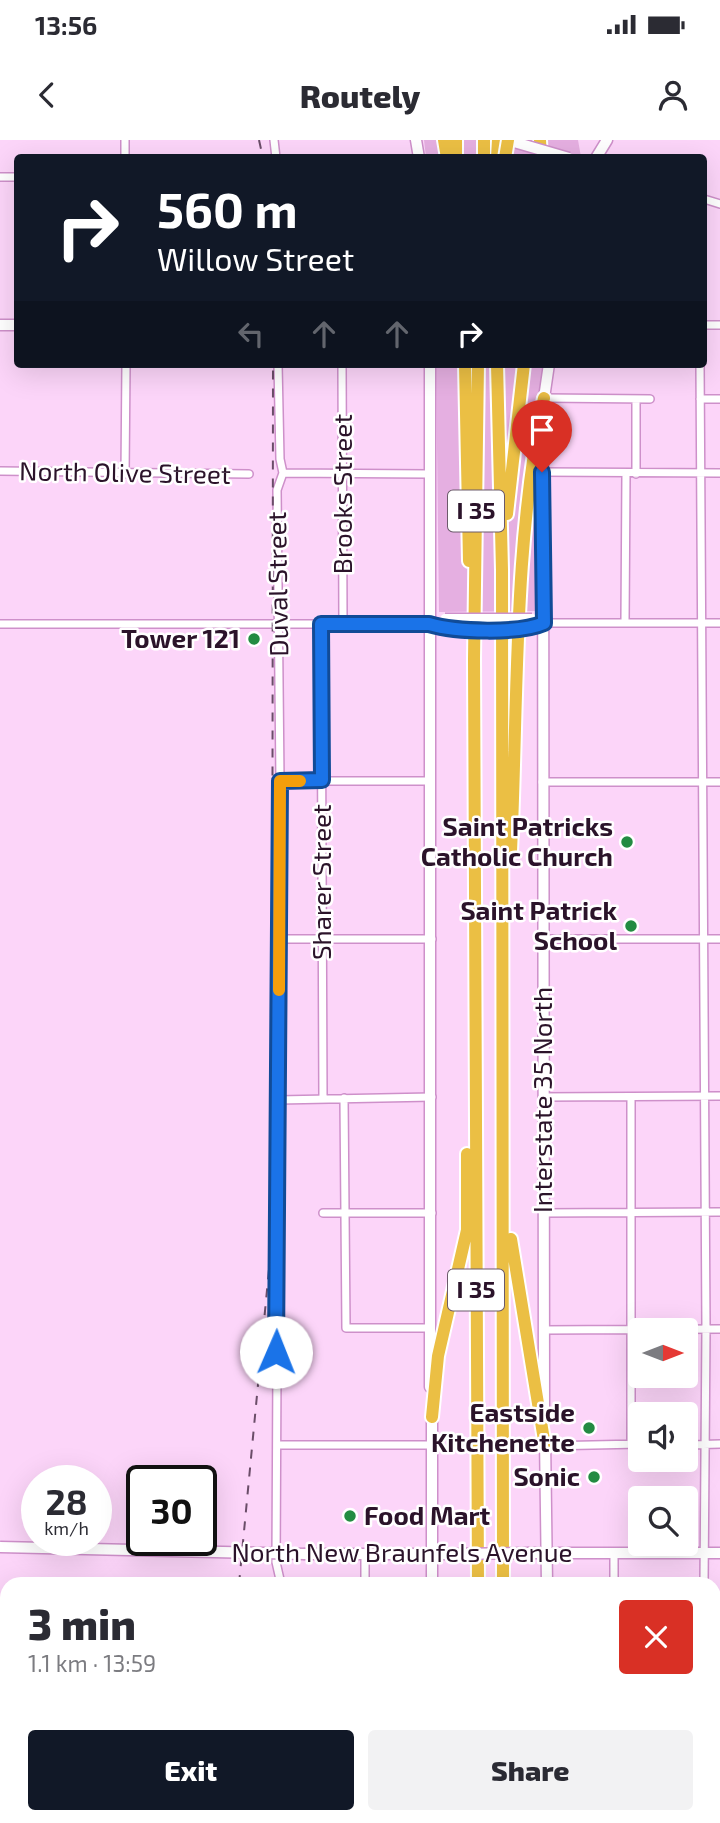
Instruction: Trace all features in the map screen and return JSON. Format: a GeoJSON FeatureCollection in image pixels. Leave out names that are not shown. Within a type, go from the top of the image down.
{"type":"FeatureCollection","features":[{"type":"Feature","properties":{"kind":"highway"},"geometry":{"type":"LineString","coordinates":[[463,368],[474,659]]}},
{"type":"Feature","properties":{"kind":"highway","name":"I 35"},"geometry":{"type":"LineString","coordinates":[[477,1577],[474,659],[478,368]]}},
{"type":"Feature","properties":{"kind":"highway","name":"I 35"},"geometry":{"type":"LineString","coordinates":[[497,368],[502,570],[503,1577]]}},
{"type":"Feature","properties":{"kind":"highway"},"geometry":{"type":"LineString","coordinates":[[502,570],[524,368]]}},
{"type":"Feature","properties":{"kind":"highway"},"geometry":{"type":"LineString","coordinates":[[503,935],[510,883],[521,580],[533,461],[544,398]]}},
{"type":"Feature","properties":{"kind":"highway"},"geometry":{"type":"LineString","coordinates":[[432,1418],[438,1356],[467,1230],[467,1128],[475,1007]]}},
{"type":"Feature","properties":{"kind":"highway"},"geometry":{"type":"LineString","coordinates":[[504,1029],[512,1249],[545,1446]]}},
{"type":"Feature","properties":{"kind":"main road"},"geometry":{"type":"LineString","coordinates":[[510,141],[555,154]]}},
{"type":"Feature","properties":{"kind":"main road"},"geometry":{"type":"LineString","coordinates":[[430,368],[432,1577]]}},
{"type":"Feature","properties":{"kind":"main road","name":"Interstate 35 North"},"geometry":{"type":"LineString","coordinates":[[547,1577],[543,1213],[542,472],[544,398],[549,368]]}},
{"type":"Feature","properties":{"kind":"main road"},"geometry":{"type":"LineString","coordinates":[[429,624],[544,623]]}},
{"type":"Feature","properties":{"kind":"main road","name":"North New Braunfels Avenue"},"geometry":{"type":"LineString","coordinates":[[0,1547],[304,1554],[720,1553]]}},
{"type":"Feature","properties":{"kind":"street"},"geometry":{"type":"LineString","coordinates":[[125,368],[125,474]]}},
{"type":"Feature","properties":{"kind":"street","name":"Duval Street"},"geometry":{"type":"LineString","coordinates":[[278,368],[279,448],[283,473],[277,489],[280,781],[276,1562],[279,1577]]}},
{"type":"Feature","properties":{"kind":"street","name":"Brooks Street"},"geometry":{"type":"LineString","coordinates":[[342,368],[343,623]]}},
{"type":"Feature","properties":{"kind":"street"},"geometry":{"type":"LineString","coordinates":[[700,368],[706,1329],[704,1577]]}},
{"type":"Feature","properties":{"kind":"street"},"geometry":{"type":"LineString","coordinates":[[544,398],[650,399]]}},
{"type":"Feature","properties":{"kind":"street"},"geometry":{"type":"LineString","coordinates":[[636,399],[636,474]]}},
{"type":"Feature","properties":{"kind":"street"},"geometry":{"type":"LineString","coordinates":[[700,399],[720,399]]}},
{"type":"Feature","properties":{"kind":"street","name":"North Olive Street"},"geometry":{"type":"LineString","coordinates":[[0,471],[249,474]]}},
{"type":"Feature","properties":{"kind":"street"},"geometry":{"type":"LineString","coordinates":[[542,472],[720,473]]}},
{"type":"Feature","properties":{"kind":"street"},"geometry":{"type":"LineString","coordinates":[[283,473],[429,474]]}},
{"type":"Feature","properties":{"kind":"street"},"geometry":{"type":"LineString","coordinates":[[625,623],[626,474]]}},
{"type":"Feature","properties":{"kind":"street"},"geometry":{"type":"LineString","coordinates":[[544,623],[720,623]]}},
{"type":"Feature","properties":{"kind":"street"},"geometry":{"type":"LineString","coordinates":[[0,624],[429,624]]}},
{"type":"Feature","properties":{"kind":"street","name":"Sharer Street"},"geometry":{"type":"LineString","coordinates":[[321,624],[323,1099]]}},
{"type":"Feature","properties":{"kind":"street"},"geometry":{"type":"LineString","coordinates":[[280,781],[431,781]]}},
{"type":"Feature","properties":{"kind":"street"},"geometry":{"type":"LineString","coordinates":[[542,782],[720,782]]}},
{"type":"Feature","properties":{"kind":"street"},"geometry":{"type":"LineString","coordinates":[[278,939],[432,939]]}},
{"type":"Feature","properties":{"kind":"street"},"geometry":{"type":"LineString","coordinates":[[542,939],[720,939]]}},
{"type":"Feature","properties":{"kind":"street"},"geometry":{"type":"LineString","coordinates":[[543,1097],[720,1096]]}},
{"type":"Feature","properties":{"kind":"street"},"geometry":{"type":"LineString","coordinates":[[278,1100],[432,1097]]}},
{"type":"Feature","properties":{"kind":"street"},"geometry":{"type":"LineString","coordinates":[[631,1097],[632,1318]]}},
{"type":"Feature","properties":{"kind":"street"},"geometry":{"type":"LineString","coordinates":[[345,1098],[346,1328],[430,1328]]}},
{"type":"Feature","properties":{"kind":"street"},"geometry":{"type":"LineString","coordinates":[[543,1213],[720,1212]]}},
{"type":"Feature","properties":{"kind":"street"},"geometry":{"type":"LineString","coordinates":[[323,1213],[432,1213]]}},
{"type":"Feature","properties":{"kind":"street"},"geometry":{"type":"LineString","coordinates":[[544,1330],[628,1329]]}},
{"type":"Feature","properties":{"kind":"street"},"geometry":{"type":"LineString","coordinates":[[698,1329],[720,1329]]}},
{"type":"Feature","properties":{"kind":"street"},"geometry":{"type":"LineString","coordinates":[[545,1446],[628,1444]]}},
{"type":"Feature","properties":{"kind":"street"},"geometry":{"type":"LineString","coordinates":[[698,1444],[720,1444]]}},
{"type":"Feature","properties":{"kind":"street"},"geometry":{"type":"LineString","coordinates":[[277,1445],[432,1445]]}},
{"type":"Feature","properties":{"kind":"street"},"geometry":{"type":"LineString","coordinates":[[365,1554],[365,1577]]}},
{"type":"Feature","properties":{"kind":"street"},"geometry":{"type":"LineString","coordinates":[[614,1554],[614,1577]]}},
{"type":"Feature","properties":{"kind":"shaded area"},"geometry":{"type":"Polygon","coordinates":[[[424,140],[578,140],[580,154],[426,154],[424,140]]]}},
{"type":"Feature","properties":{"kind":"shaded area"},"geometry":{"type":"Polygon","coordinates":[[[436,368],[544,368],[535,456],[536,611],[439,612],[436,368]]]}},
{"type":"Feature","properties":{"kind":"railway"},"geometry":{"type":"LineString","coordinates":[[259,140],[262,154]]}},
{"type":"Feature","properties":{"kind":"railway"},"geometry":{"type":"LineString","coordinates":[[240,1577],[269,1269],[272,1186],[273,368]]}},
{"type":"Feature","properties":{"kind":"slow traffic"},"geometry":{"type":"LineString","coordinates":[[279,990],[280,781],[300,781]]}},
{"type":"Feature","properties":{"kind":"place","name":"Tower 121"},"geometry":{"type":"Point","coordinates":[254,639]}},
{"type":"Feature","properties":{"kind":"place","name":"Saint Patricks Catholic Church"},"geometry":{"type":"Point","coordinates":[627,842]}},
{"type":"Feature","properties":{"kind":"place","name":"Saint Patrick School"},"geometry":{"type":"Point","coordinates":[631,926]}},
{"type":"Feature","properties":{"kind":"place","name":"Eastside Kitchenette"},"geometry":{"type":"Point","coordinates":[589,1428]}},
{"type":"Feature","properties":{"kind":"place","name":"Sonic"},"geometry":{"type":"Point","coordinates":[594,1477]}},
{"type":"Feature","properties":{"kind":"place","name":"Food Mart"},"geometry":{"type":"Point","coordinates":[350,1516]}},
{"type":"Feature","properties":{"kind":"route"},"geometry":{"type":"LineString","coordinates":[[276,1352],[280,781],[322,780],[321,624],[532,628],[544,623],[542,472]]}}]}
